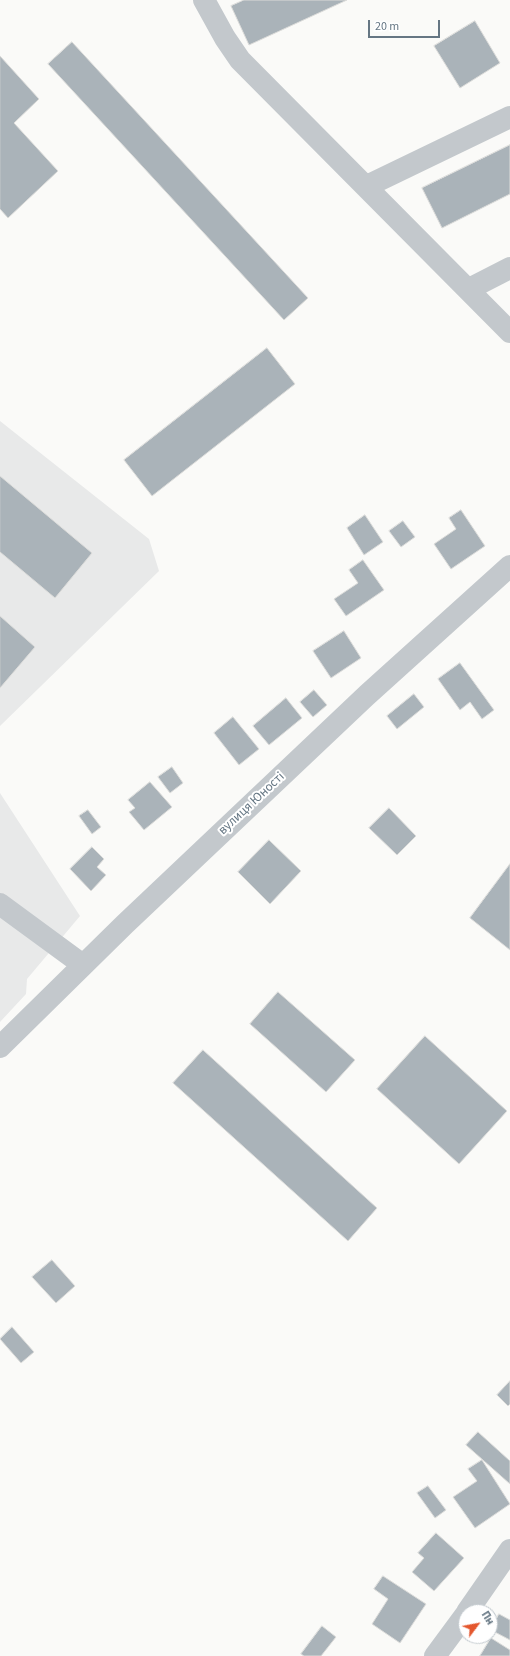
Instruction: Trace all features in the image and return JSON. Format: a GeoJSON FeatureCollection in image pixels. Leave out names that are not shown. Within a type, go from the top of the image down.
{"type":"FeatureCollection","features":[{"type":"Feature","properties":{"kind":"street"},"geometry":{"type":"LineString","coordinates":[[204,0],[225,38],[240,60],[367,186],[510,332]]}},
{"type":"Feature","properties":{"kind":"street"},"geometry":{"type":"LineString","coordinates":[[367,186],[510,117]]}},
{"type":"Feature","properties":{"kind":"street"},"geometry":{"type":"LineString","coordinates":[[469,289],[510,268]]}},
{"type":"Feature","properties":{"kind":"street","name":"вулиця Юності"},"geometry":{"type":"LineString","coordinates":[[0,1047],[82,965],[366,695],[510,566]]}},
{"type":"Feature","properties":{"kind":"street"},"geometry":{"type":"LineString","coordinates":[[0,904],[82,965]]}},
{"type":"Feature","properties":{"kind":"street"},"geometry":{"type":"LineString","coordinates":[[473,1604],[510,1550]]}},
{"type":"Feature","properties":{"kind":"street"},"geometry":{"type":"LineString","coordinates":[[435,1656],[458,1625]]}},
{"type":"Feature","properties":{"kind":"shaded area"},"geometry":{"type":"Polygon","coordinates":[[[0,421],[149,539],[159,571],[0,726],[0,421]]]}},
{"type":"Feature","properties":{"kind":"shaded area"},"geometry":{"type":"Polygon","coordinates":[[[0,793],[80,916],[27,979],[26,994],[0,1022],[0,793]]]}},
{"type":"Feature","properties":{"kind":"building"},"geometry":{"type":"Polygon","coordinates":[[[244,0],[347,0],[249,45],[231,6],[244,0]]]}},
{"type":"Feature","properties":{"kind":"building"},"geometry":{"type":"Polygon","coordinates":[[[475,21],[500,63],[460,88],[434,46],[475,21]]]}},
{"type":"Feature","properties":{"kind":"building"},"geometry":{"type":"Polygon","coordinates":[[[72,42],[308,298],[284,320],[48,64],[72,42]]]}},
{"type":"Feature","properties":{"kind":"building"},"geometry":{"type":"Polygon","coordinates":[[[0,56],[39,99],[14,123],[58,171],[8,218],[0,209],[0,56]]]}},
{"type":"Feature","properties":{"kind":"building"},"geometry":{"type":"Polygon","coordinates":[[[510,145],[510,194],[442,228],[422,188],[510,145]]]}},
{"type":"Feature","properties":{"kind":"building"},"geometry":{"type":"Polygon","coordinates":[[[267,348],[295,384],[152,496],[124,460],[267,348]]]}},
{"type":"Feature","properties":{"kind":"building"},"geometry":{"type":"Polygon","coordinates":[[[0,476],[92,553],[55,598],[0,552],[0,476]]]}},
{"type":"Feature","properties":{"kind":"building"},"geometry":{"type":"Polygon","coordinates":[[[461,510],[485,546],[451,569],[434,544],[456,529],[449,518],[461,510]]]}},
{"type":"Feature","properties":{"kind":"building"},"geometry":{"type":"Polygon","coordinates":[[[365,515],[383,542],[364,555],[347,528],[365,515]]]}},
{"type":"Feature","properties":{"kind":"building"},"geometry":{"type":"Polygon","coordinates":[[[403,521],[415,537],[401,547],[389,531],[403,521]]]}},
{"type":"Feature","properties":{"kind":"building"},"geometry":{"type":"Polygon","coordinates":[[[363,560],[384,590],[346,616],[334,599],[358,583],[349,570],[363,560]]]}},
{"type":"Feature","properties":{"kind":"building"},"geometry":{"type":"Polygon","coordinates":[[[0,616],[35,647],[0,688],[0,616]]]}},
{"type":"Feature","properties":{"kind":"building"},"geometry":{"type":"Polygon","coordinates":[[[344,631],[361,658],[331,678],[313,651],[344,631]]]}},
{"type":"Feature","properties":{"kind":"building"},"geometry":{"type":"Polygon","coordinates":[[[460,663],[494,710],[482,719],[470,702],[460,710],[438,679],[460,663]]]}},
{"type":"Feature","properties":{"kind":"building"},"geometry":{"type":"Polygon","coordinates":[[[314,690],[327,705],[313,717],[300,702],[314,690]]]}},
{"type":"Feature","properties":{"kind":"building"},"geometry":{"type":"Polygon","coordinates":[[[414,694],[424,707],[397,729],[387,716],[414,694]]]}},
{"type":"Feature","properties":{"kind":"building"},"geometry":{"type":"Polygon","coordinates":[[[286,698],[302,718],[269,745],[253,726],[286,698]]]}},
{"type":"Feature","properties":{"kind":"building"},"geometry":{"type":"Polygon","coordinates":[[[233,717],[259,749],[239,765],[214,733],[233,717]]]}},
{"type":"Feature","properties":{"kind":"building"},"geometry":{"type":"Polygon","coordinates":[[[172,767],[183,783],[170,793],[158,777],[172,767]]]}},
{"type":"Feature","properties":{"kind":"building"},"geometry":{"type":"Polygon","coordinates":[[[150,782],[172,807],[144,830],[129,812],[135,808],[128,800],[150,782]]]}},
{"type":"Feature","properties":{"kind":"building"},"geometry":{"type":"Polygon","coordinates":[[[389,808],[416,836],[397,855],[369,828],[389,808]]]}},
{"type":"Feature","properties":{"kind":"building"},"geometry":{"type":"Polygon","coordinates":[[[88,810],[101,827],[92,834],[79,816],[88,810]]]}},
{"type":"Feature","properties":{"kind":"building"},"geometry":{"type":"Polygon","coordinates":[[[269,840],[301,871],[270,904],[238,872],[269,840]]]}},
{"type":"Feature","properties":{"kind":"building"},"geometry":{"type":"Polygon","coordinates":[[[92,847],[104,859],[97,867],[106,875],[91,891],[70,869],[92,847]]]}},
{"type":"Feature","properties":{"kind":"building"},"geometry":{"type":"Polygon","coordinates":[[[510,864],[510,950],[470,918],[510,864]]]}},
{"type":"Feature","properties":{"kind":"building"},"geometry":{"type":"Polygon","coordinates":[[[278,992],[355,1060],[326,1092],[250,1024],[278,992]]]}},
{"type":"Feature","properties":{"kind":"building"},"geometry":{"type":"Polygon","coordinates":[[[425,1036],[507,1111],[459,1164],[377,1089],[425,1036]]]}},
{"type":"Feature","properties":{"kind":"building"},"geometry":{"type":"Polygon","coordinates":[[[203,1050],[377,1208],[348,1241],[173,1083],[203,1050]]]}},
{"type":"Feature","properties":{"kind":"building"},"geometry":{"type":"Polygon","coordinates":[[[52,1260],[75,1286],[56,1303],[32,1277],[52,1260]]]}},
{"type":"Feature","properties":{"kind":"building"},"geometry":{"type":"Polygon","coordinates":[[[12,1327],[34,1352],[21,1363],[0,1339],[12,1327]]]}},
{"type":"Feature","properties":{"kind":"building"},"geometry":{"type":"Polygon","coordinates":[[[510,1381],[510,1404],[508,1406],[497,1395],[510,1381]]]}},
{"type":"Feature","properties":{"kind":"building"},"geometry":{"type":"Polygon","coordinates":[[[478,1432],[510,1461],[510,1484],[466,1445],[478,1432]]]}},
{"type":"Feature","properties":{"kind":"building"},"geometry":{"type":"Polygon","coordinates":[[[482,1460],[510,1504],[475,1528],[453,1497],[477,1481],[468,1469],[482,1460]]]}},
{"type":"Feature","properties":{"kind":"building"},"geometry":{"type":"Polygon","coordinates":[[[428,1486],[446,1510],[435,1518],[417,1493],[428,1486]]]}},
{"type":"Feature","properties":{"kind":"building"},"geometry":{"type":"Polygon","coordinates":[[[436,1533],[464,1558],[434,1591],[412,1572],[424,1558],[418,1553],[436,1533]]]}},
{"type":"Feature","properties":{"kind":"building"},"geometry":{"type":"Polygon","coordinates":[[[383,1576],[426,1604],[400,1643],[372,1624],[388,1599],[374,1589],[383,1576]]]}},
{"type":"Feature","properties":{"kind":"building"},"geometry":{"type":"Polygon","coordinates":[[[499,1614],[510,1620],[510,1640],[498,1634],[499,1614]]]}},
{"type":"Feature","properties":{"kind":"building"},"geometry":{"type":"Polygon","coordinates":[[[322,1626],[336,1637],[321,1656],[304,1656],[301,1654],[322,1626]]]}},
{"type":"Feature","properties":{"kind":"building"},"geometry":{"type":"Polygon","coordinates":[[[498,1642],[510,1650],[510,1656],[480,1656],[487,1644],[498,1644],[498,1642]]]}}]}
